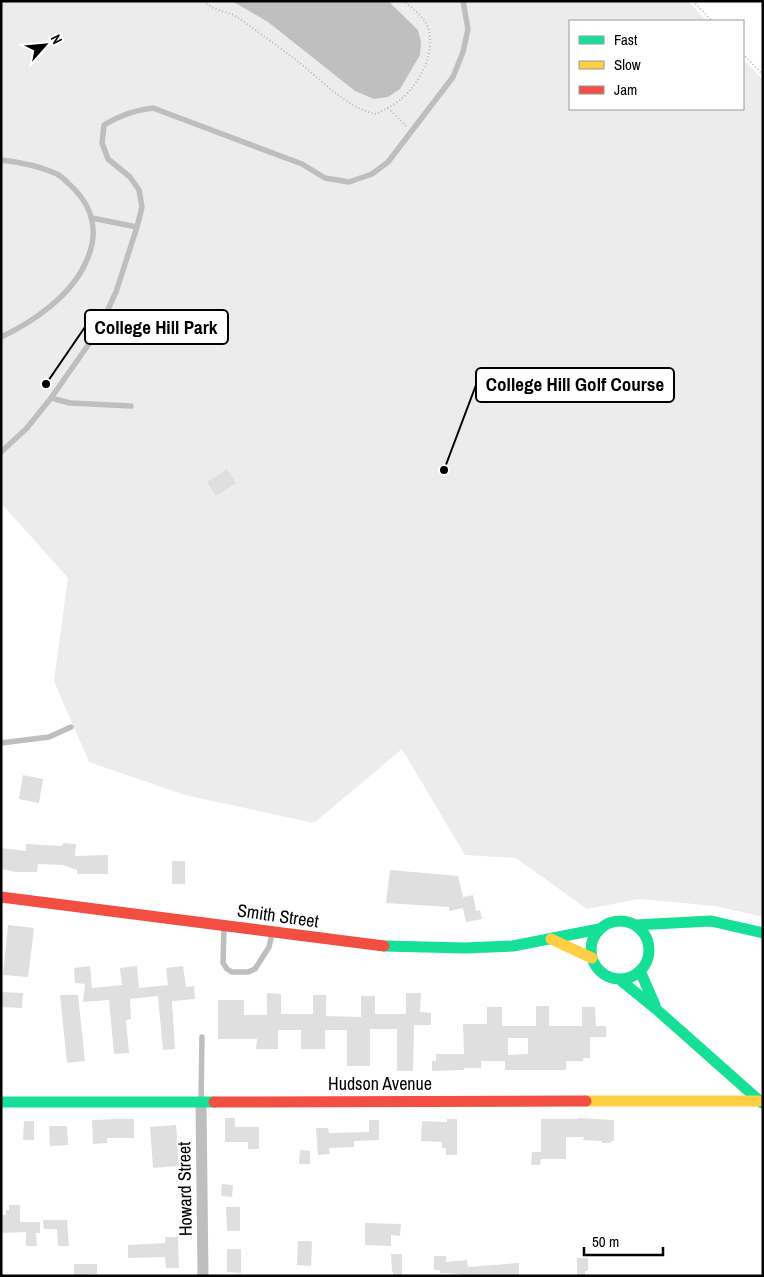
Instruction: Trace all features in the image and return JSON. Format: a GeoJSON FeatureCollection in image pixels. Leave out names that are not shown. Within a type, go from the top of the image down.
{"type":"FeatureCollection","features":[{"type":"Feature","properties":{"kind":"street","name":"Smith Street"},"geometry":{"type":"LineString","coordinates":[[1,897],[375,946],[465,948],[513,946],[599,929]]}},
{"type":"Feature","properties":{"kind":"street"},"geometry":{"type":"LineString","coordinates":[[761,1103],[656,1009],[619,979],[602,973],[592,958],[592,943],[599,929],[616,921],[635,925],[711,920],[763,933]]}},
{"type":"Feature","properties":{"kind":"street"},"geometry":{"type":"LineString","coordinates":[[649,946],[673,923]]}},
{"type":"Feature","properties":{"kind":"street"},"geometry":{"type":"LineString","coordinates":[[619,979],[634,975],[646,964],[649,946],[644,934],[635,925]]}},
{"type":"Feature","properties":{"kind":"street"},"geometry":{"type":"LineString","coordinates":[[550,939],[592,958]]}},
{"type":"Feature","properties":{"kind":"street"},"geometry":{"type":"LineString","coordinates":[[640,971],[656,1009]]}},
{"type":"Feature","properties":{"kind":"street","name":"Hudson Avenue"},"geometry":{"type":"LineString","coordinates":[[1,1102],[761,1103]]}},
{"type":"Feature","properties":{"kind":"street","name":"Howard Street"},"geometry":{"type":"LineString","coordinates":[[201,1102],[203,1276]]}},
{"type":"Feature","properties":{"kind":"lane"},"geometry":{"type":"LineString","coordinates":[[1,452],[26,428],[51,398],[98,331],[116,292],[137,227],[142,207],[139,190],[130,177],[108,159],[102,143],[104,125],[119,116],[153,108],[302,164],[325,178],[349,182],[372,174],[388,162],[453,77],[463,52],[468,29],[463,1]]}},
{"type":"Feature","properties":{"kind":"lane"},"geometry":{"type":"LineString","coordinates":[[1,160],[23,162],[58,175],[81,195],[92,218],[93,240],[86,263],[71,286],[48,308],[18,329],[1,337]]}},
{"type":"Feature","properties":{"kind":"lane"},"geometry":{"type":"LineString","coordinates":[[92,218],[137,227]]}},
{"type":"Feature","properties":{"kind":"lane"},"geometry":{"type":"LineString","coordinates":[[51,398],[70,404],[131,406]]}},
{"type":"Feature","properties":{"kind":"lane"},"geometry":{"type":"LineString","coordinates":[[1,743],[50,737],[71,727]]}},
{"type":"Feature","properties":{"kind":"lane"},"geometry":{"type":"LineString","coordinates":[[224,926],[222,963],[227,970],[232,972],[248,972],[255,968],[269,947],[272,933]]}},
{"type":"Feature","properties":{"kind":"lane"},"geometry":{"type":"LineString","coordinates":[[201,1102],[202,1037]]}},
{"type":"Feature","properties":{"kind":"path"},"geometry":{"type":"LineString","coordinates":[[204,1],[215,9],[234,15],[344,98],[365,112],[376,114],[388,108],[411,90],[422,74],[429,50],[430,30],[419,14],[404,1]]}},
{"type":"Feature","properties":{"kind":"path"},"geometry":{"type":"LineString","coordinates":[[693,1],[711,20]]}},
{"type":"Feature","properties":{"kind":"path"},"geometry":{"type":"LineString","coordinates":[[744,55],[763,75]]}},
{"type":"Feature","properties":{"kind":"path"},"geometry":{"type":"LineString","coordinates":[[388,108],[412,131]]}},
{"type":"Feature","properties":{"kind":"shaded area"},"geometry":{"type":"Polygon","coordinates":[[[1,1],[688,1],[706,20],[569,20],[569,110],[744,110],[744,60],[763,80],[763,917],[716,906],[639,899],[587,909],[516,858],[465,855],[402,749],[314,823],[185,795],[89,762],[54,681],[68,578],[1,503],[1,1]]]}},
{"type":"Feature","properties":{"kind":"shaded area"},"geometry":{"type":"Polygon","coordinates":[[[232,1],[388,1],[418,30],[421,42],[420,55],[400,89],[388,97],[374,99],[355,91],[268,22],[232,1]]]}},
{"type":"Feature","properties":{"kind":"building"},"geometry":{"type":"Polygon","coordinates":[[[227,469],[236,483],[216,496],[207,482],[227,469]]]}},
{"type":"Feature","properties":{"kind":"building"},"geometry":{"type":"Polygon","coordinates":[[[23,775],[43,779],[39,803],[19,799],[23,775]]]}},
{"type":"Feature","properties":{"kind":"building"},"geometry":{"type":"Polygon","coordinates":[[[63,843],[76,844],[75,856],[108,855],[108,874],[77,874],[77,870],[63,865],[38,864],[37,872],[16,872],[1,869],[1,848],[26,851],[26,844],[62,846],[63,843]]]}},
{"type":"Feature","properties":{"kind":"building"},"geometry":{"type":"Polygon","coordinates":[[[172,861],[185,861],[185,884],[172,884],[172,861]]]}},
{"type":"Feature","properties":{"kind":"building"},"geometry":{"type":"Polygon","coordinates":[[[390,870],[458,876],[463,897],[473,895],[476,911],[480,910],[482,919],[466,922],[463,908],[449,911],[449,907],[386,903],[390,870]]]}},
{"type":"Feature","properties":{"kind":"building"},"geometry":{"type":"Polygon","coordinates":[[[8,925],[34,928],[28,977],[3,975],[8,925]]]}},
{"type":"Feature","properties":{"kind":"building"},"geometry":{"type":"Polygon","coordinates":[[[90,966],[92,988],[122,985],[120,968],[137,966],[139,988],[168,985],[166,968],[183,966],[186,987],[194,986],[195,999],[172,1001],[175,1049],[163,1050],[158,996],[130,999],[131,1019],[126,1020],[129,1053],[114,1054],[109,1000],[83,1002],[85,984],[75,983],[74,968],[90,966]]]}},
{"type":"Feature","properties":{"kind":"building"},"geometry":{"type":"Polygon","coordinates":[[[1,992],[23,993],[22,1008],[1,1007],[1,992]]]}},
{"type":"Feature","properties":{"kind":"building"},"geometry":{"type":"Polygon","coordinates":[[[267,993],[281,994],[281,1014],[313,1014],[313,995],[326,995],[326,1016],[361,1017],[361,996],[375,996],[375,1014],[406,1014],[406,993],[421,993],[420,1012],[431,1013],[431,1025],[414,1025],[413,1071],[397,1071],[397,1029],[370,1029],[370,1066],[347,1066],[347,1030],[325,1030],[325,1049],[301,1049],[301,1030],[278,1030],[278,1049],[256,1049],[257,1039],[218,1039],[218,1000],[244,1000],[244,1015],[267,1015],[267,993]]]}},
{"type":"Feature","properties":{"kind":"building"},"geometry":{"type":"Polygon","coordinates":[[[60,995],[78,995],[85,1061],[67,1063],[60,995]]]}},
{"type":"Feature","properties":{"kind":"building"},"geometry":{"type":"Polygon","coordinates":[[[536,1006],[549,1006],[549,1026],[582,1026],[582,1007],[595,1007],[596,1026],[606,1026],[606,1037],[590,1037],[590,1058],[583,1058],[583,1061],[566,1061],[566,1070],[505,1070],[505,1061],[481,1061],[481,1068],[432,1071],[432,1061],[436,1061],[436,1054],[464,1054],[463,1024],[487,1024],[487,1007],[502,1007],[502,1026],[536,1026],[536,1006]],[[508,1038],[508,1055],[528,1054],[528,1038],[508,1038]]]}},
{"type":"Feature","properties":{"kind":"building"},"geometry":{"type":"Polygon","coordinates":[[[225,1118],[235,1118],[235,1127],[259,1127],[259,1149],[248,1149],[248,1142],[225,1142],[225,1118]]]}},
{"type":"Feature","properties":{"kind":"building"},"geometry":{"type":"Polygon","coordinates":[[[578,1118],[614,1120],[614,1141],[602,1143],[602,1141],[583,1140],[584,1137],[566,1137],[566,1159],[541,1159],[540,1165],[531,1165],[532,1152],[541,1152],[541,1119],[578,1118]]]}},
{"type":"Feature","properties":{"kind":"building"},"geometry":{"type":"Polygon","coordinates":[[[134,1119],[134,1138],[107,1138],[107,1143],[93,1144],[92,1120],[134,1119]]]}},
{"type":"Feature","properties":{"kind":"building"},"geometry":{"type":"Polygon","coordinates":[[[447,1119],[457,1119],[457,1155],[446,1155],[446,1148],[442,1148],[442,1142],[421,1141],[422,1121],[447,1122],[447,1119]]]}},
{"type":"Feature","properties":{"kind":"building"},"geometry":{"type":"Polygon","coordinates":[[[369,1120],[379,1120],[379,1140],[354,1141],[354,1147],[329,1148],[330,1154],[318,1155],[316,1128],[328,1128],[329,1133],[369,1132],[369,1120]]]}},
{"type":"Feature","properties":{"kind":"building"},"geometry":{"type":"Polygon","coordinates":[[[24,1121],[34,1121],[34,1140],[23,1140],[24,1121]]]}},
{"type":"Feature","properties":{"kind":"building"},"geometry":{"type":"Polygon","coordinates":[[[176,1125],[179,1166],[153,1168],[150,1127],[176,1125]]]}},
{"type":"Feature","properties":{"kind":"building"},"geometry":{"type":"Polygon","coordinates":[[[49,1126],[67,1126],[68,1145],[50,1146],[49,1126]]]}},
{"type":"Feature","properties":{"kind":"building"},"geometry":{"type":"Polygon","coordinates":[[[300,1150],[310,1151],[310,1164],[299,1164],[300,1150]]]}},
{"type":"Feature","properties":{"kind":"building"},"geometry":{"type":"Polygon","coordinates":[[[222,1184],[233,1185],[232,1197],[221,1196],[222,1184]]]}},
{"type":"Feature","properties":{"kind":"building"},"geometry":{"type":"Polygon","coordinates":[[[9,1205],[20,1205],[20,1222],[40,1222],[40,1233],[36,1233],[37,1246],[26,1246],[26,1232],[2,1233],[1,1215],[6,1215],[9,1205]]]}},
{"type":"Feature","properties":{"kind":"building"},"geometry":{"type":"Polygon","coordinates":[[[226,1207],[240,1207],[240,1231],[227,1231],[226,1207]]]}},
{"type":"Feature","properties":{"kind":"building"},"geometry":{"type":"Polygon","coordinates":[[[43,1220],[67,1220],[69,1246],[58,1246],[57,1229],[44,1229],[43,1220]]]}},
{"type":"Feature","properties":{"kind":"building"},"geometry":{"type":"Polygon","coordinates":[[[365,1223],[401,1224],[400,1236],[391,1235],[391,1246],[365,1245],[365,1223]]]}},
{"type":"Feature","properties":{"kind":"building"},"geometry":{"type":"Polygon","coordinates":[[[165,1237],[178,1237],[179,1268],[166,1268],[165,1257],[128,1258],[128,1245],[165,1243],[165,1237]]]}},
{"type":"Feature","properties":{"kind":"building"},"geometry":{"type":"Polygon","coordinates":[[[298,1241],[312,1241],[311,1266],[297,1265],[298,1241]]]}},
{"type":"Feature","properties":{"kind":"building"},"geometry":{"type":"Polygon","coordinates":[[[227,1249],[241,1249],[241,1273],[227,1272],[227,1249]]]}},
{"type":"Feature","properties":{"kind":"building"},"geometry":{"type":"Polygon","coordinates":[[[391,1254],[402,1254],[402,1276],[393,1276],[391,1254]]]}},
{"type":"Feature","properties":{"kind":"building"},"geometry":{"type":"Polygon","coordinates":[[[434,1256],[446,1256],[446,1262],[467,1260],[468,1267],[519,1263],[519,1275],[459,1276],[459,1274],[440,1273],[440,1270],[434,1270],[434,1256]]]}},
{"type":"Feature","properties":{"kind":"building"},"geometry":{"type":"Polygon","coordinates":[[[577,1258],[588,1258],[588,1271],[585,1271],[585,1275],[577,1275],[577,1258]]]}},
{"type":"Feature","properties":{"kind":"building"},"geometry":{"type":"Polygon","coordinates":[[[74,1264],[97,1264],[97,1274],[74,1276],[74,1264]]]}},
{"type":"Feature","properties":{"kind":"traffic: fast"},"geometry":{"type":"LineString","coordinates":[[620,921],[631,923],[644,934],[649,950],[647,961],[636,974],[620,979],[609,977],[596,966],[591,950],[593,939],[604,926],[620,921]]}},
{"type":"Feature","properties":{"kind":"traffic: fast"},"geometry":{"type":"LineString","coordinates":[[635,925],[711,921],[763,933]]}},
{"type":"Feature","properties":{"kind":"traffic: fast"},"geometry":{"type":"LineString","coordinates":[[384,946],[465,948],[513,946],[599,929]]}},
{"type":"Feature","properties":{"kind":"traffic: fast"},"geometry":{"type":"LineString","coordinates":[[640,971],[655,1005]]}},
{"type":"Feature","properties":{"kind":"traffic: fast"},"geometry":{"type":"LineString","coordinates":[[619,979],[656,1009],[762,1103]]}},
{"type":"Feature","properties":{"kind":"traffic: fast"},"geometry":{"type":"LineString","coordinates":[[1,1102],[214,1102]]}},
{"type":"Feature","properties":{"kind":"traffic: slow"},"geometry":{"type":"LineString","coordinates":[[551,939],[592,958]]}},
{"type":"Feature","properties":{"kind":"traffic: slow"},"geometry":{"type":"LineString","coordinates":[[586,1101],[759,1101]]}},
{"type":"Feature","properties":{"kind":"traffic: jam"},"geometry":{"type":"LineString","coordinates":[[1,897],[384,946]]}},
{"type":"Feature","properties":{"kind":"traffic: jam"},"geometry":{"type":"LineString","coordinates":[[214,1102],[586,1101]]}},
{"type":"Feature","properties":{"kind":"place","name":"College Hill Park"},"geometry":{"type":"Point","coordinates":[46,384]}},
{"type":"Feature","properties":{"kind":"place","name":"College Hill Golf Course"},"geometry":{"type":"Point","coordinates":[444,470]}}]}
